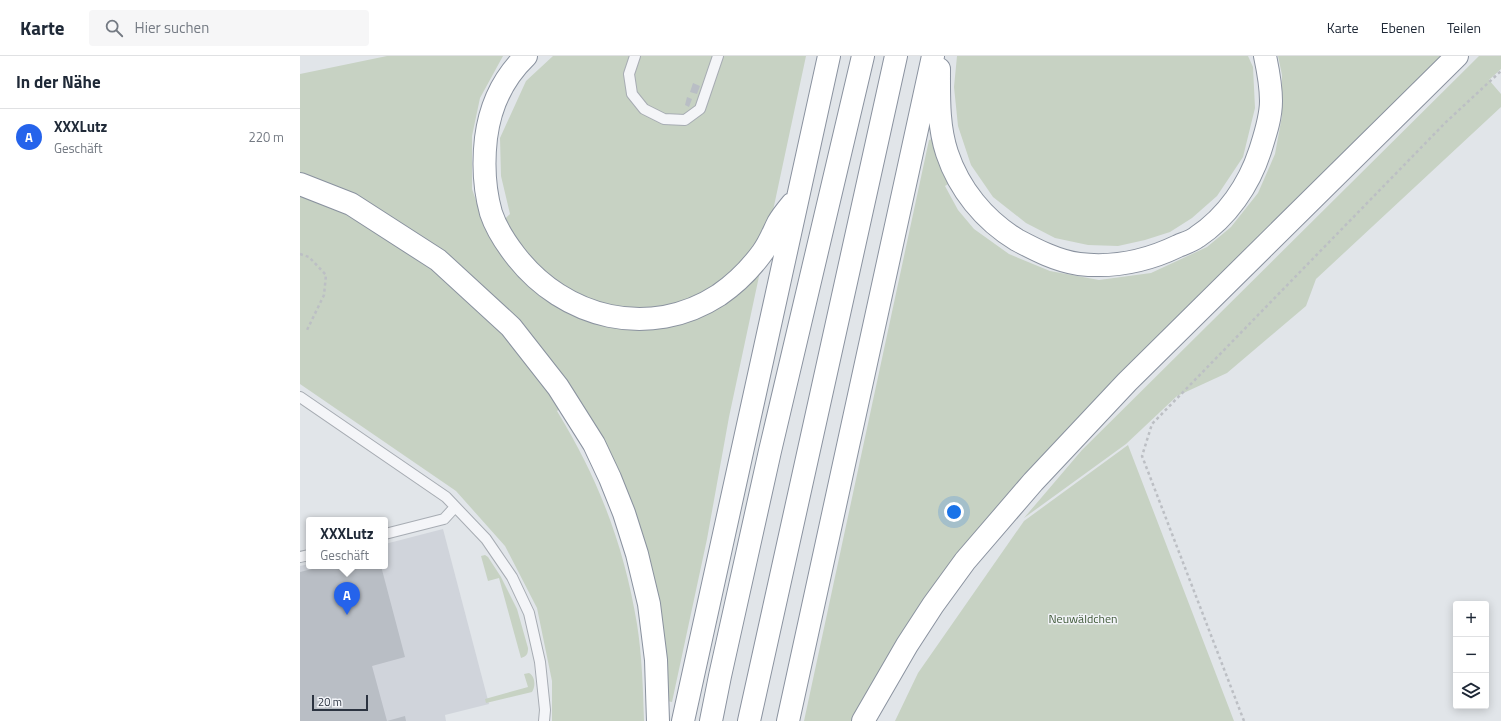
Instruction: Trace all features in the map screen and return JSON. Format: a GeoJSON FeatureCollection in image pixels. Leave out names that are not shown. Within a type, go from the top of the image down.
{"type":"FeatureCollection","features":[{"type":"Feature","properties":{"kind":"highway"},"geometry":{"type":"LineString","coordinates":[[526,56],[502,86],[488,121],[484,157],[485,187],[492,214],[504,240],[512,251],[535,277],[550,290],[574,305],[600,314],[622,318],[641,318],[665,317],[684,312],[700,305],[720,294],[742,276],[763,252],[779,221],[799,195]]}},
{"type":"Feature","properties":{"kind":"highway"},"geometry":{"type":"LineString","coordinates":[[683,721],[829,56]]}},
{"type":"Feature","properties":{"kind":"highway"},"geometry":{"type":"LineString","coordinates":[[711,721],[770,450],[863,56]]}},
{"type":"Feature","properties":{"kind":"highway"},"geometry":{"type":"LineString","coordinates":[[749,721],[896,56]]}},
{"type":"Feature","properties":{"kind":"highway"},"geometry":{"type":"LineString","coordinates":[[788,721],[932,56]]}},
{"type":"Feature","properties":{"kind":"highway"},"geometry":{"type":"LineString","coordinates":[[940,56],[939,108],[942,130],[947,152],[957,178],[970,198],[987,217],[1006,233],[1029,246],[1053,257],[1077,263],[1100,265],[1136,262],[1168,251],[1197,237],[1223,215],[1239,195],[1255,168],[1266,132],[1271,101],[1265,56]]}},
{"type":"Feature","properties":{"kind":"highway"},"geometry":{"type":"LineString","coordinates":[[863,721],[896,662],[933,605],[965,561],[1033,482],[1128,382],[1457,56]]}},
{"type":"Feature","properties":{"kind":"highway"},"geometry":{"type":"LineString","coordinates":[[300,184],[351,204],[438,260],[511,327],[558,387],[594,444],[624,513],[637,554],[649,604],[655,653],[658,721]]}},
{"type":"Feature","properties":{"kind":"lane"},"geometry":{"type":"LineString","coordinates":[[635,56],[630,74],[632,94],[644,109],[664,119],[685,120],[700,109],[718,56]]}},
{"type":"Feature","properties":{"kind":"lane"},"geometry":{"type":"LineString","coordinates":[[300,397],[440,493],[486,539],[512,577],[528,613],[540,662],[545,710],[544,721]]}},
{"type":"Feature","properties":{"kind":"lane"},"geometry":{"type":"LineString","coordinates":[[388,533],[444,519],[455,507]]}},
{"type":"Feature","properties":{"kind":"path"},"geometry":{"type":"LineString","coordinates":[[1244,721],[1142,456],[1152,424],[1445,123],[1501,71]]}},
{"type":"Feature","properties":{"kind":"path"},"geometry":{"type":"LineString","coordinates":[[300,254],[310,257],[326,275],[324,295],[307,330]]}},
{"type":"Feature","properties":{"kind":"shaded area"},"geometry":{"type":"Polygon","coordinates":[[[443,529],[489,704],[445,715],[446,721],[300,721],[300,566],[306,565],[306,569],[388,569],[388,543],[443,529]]]}},
{"type":"Feature","properties":{"kind":"green space"},"geometry":{"type":"Polygon","coordinates":[[[387,56],[503,56],[480,98],[472,136],[472,189],[488,235],[510,214],[501,176],[500,138],[526,81],[553,56],[806,56],[729,417],[707,539],[672,702],[667,701],[663,650],[574,396],[557,411],[572,436],[597,487],[608,513],[625,567],[632,595],[639,636],[644,721],[552,721],[552,681],[537,608],[505,546],[456,491],[300,384],[300,74],[387,56]]]}},
{"type":"Feature","properties":{"kind":"green space"},"geometry":{"type":"Polygon","coordinates":[[[957,56],[1248,56],[1253,67],[1255,108],[1243,157],[1217,196],[1192,218],[1170,232],[1145,240],[1118,246],[1088,245],[1055,238],[1026,223],[993,197],[971,165],[958,126],[954,87],[957,56]]]}},
{"type":"Feature","properties":{"kind":"green space"},"geometry":{"type":"Polygon","coordinates":[[[1278,56],[1443,56],[1112,385],[853,721],[804,721],[929,140],[932,139],[948,184],[945,186],[958,210],[974,229],[1009,254],[1050,271],[1099,280],[1151,273],[1207,247],[1231,227],[1258,193],[1275,154],[1282,116],[1282,75],[1278,56]]]}},
{"type":"Feature","properties":{"kind":"green space"},"geometry":{"type":"Polygon","coordinates":[[[1479,56],[1501,56],[1501,69],[1489,80],[1501,94],[1501,107],[1316,279],[1306,306],[1227,373],[1177,396],[1126,444],[1024,518],[1082,450],[1479,56]]]}},
{"type":"Feature","properties":{"kind":"green space","name":"Neuwäldchen"},"geometry":{"type":"Polygon","coordinates":[[[1128,445],[1234,721],[895,721],[918,673],[1024,521],[1128,445]]]}},
{"type":"Feature","properties":{"kind":"green space"},"geometry":{"type":"Polygon","coordinates":[[[485,555],[488,557],[501,577],[517,609],[528,648],[527,654],[521,658],[499,578],[488,581],[481,556],[485,555]]]}},
{"type":"Feature","properties":{"kind":"green space"},"geometry":{"type":"Polygon","coordinates":[[[529,673],[533,676],[534,681],[532,692],[486,703],[485,699],[528,687],[524,674],[529,673]]]}},
{"type":"Feature","properties":{"kind":"building"},"geometry":{"type":"Polygon","coordinates":[[[693,83],[700,86],[697,94],[690,92],[693,83]]]}},
{"type":"Feature","properties":{"kind":"building"},"geometry":{"type":"Polygon","coordinates":[[[687,97],[692,99],[689,107],[685,105],[687,97]]]}},
{"type":"Feature","properties":{"kind":"building"},"geometry":{"type":"Polygon","coordinates":[[[312,569],[382,569],[405,657],[372,666],[387,721],[300,721],[300,572],[312,569]]]}},
{"type":"Feature","properties":{"kind":"building"},"geometry":{"type":"Polygon","coordinates":[[[405,716],[406,721],[387,721],[405,716]]]}},
{"type":"Feature","properties":{"kind":"place","name":"XXXLutz"},"geometry":{"type":"Point","coordinates":[347,615]}}]}
